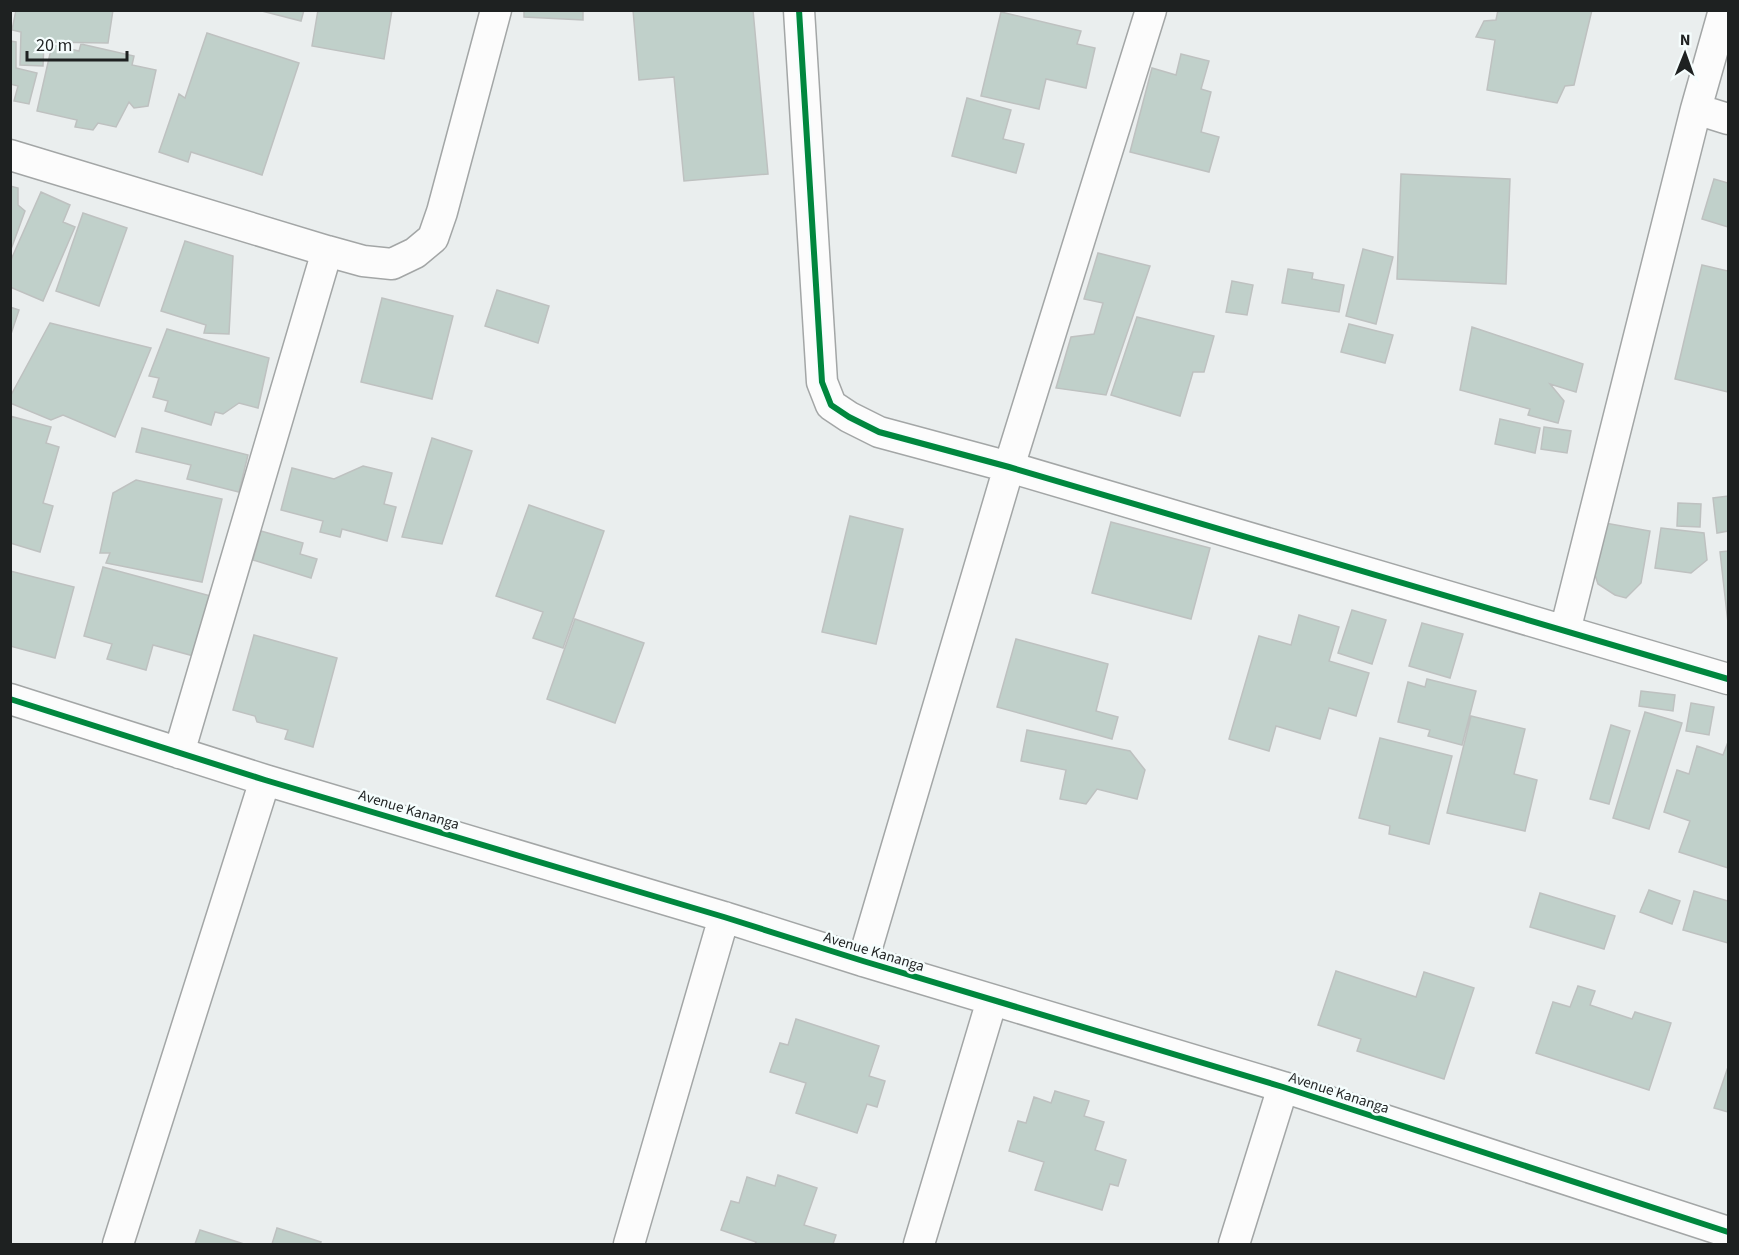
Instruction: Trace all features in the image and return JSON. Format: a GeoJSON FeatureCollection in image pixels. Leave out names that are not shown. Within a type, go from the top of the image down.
{"type":"FeatureCollection","features":[{"type":"Feature","properties":{"kind":"street"},"geometry":{"type":"LineString","coordinates":[[10,155],[327,251],[363,261],[392,264],[415,253],[433,238],[496,10]]}},
{"type":"Feature","properties":{"kind":"street"},"geometry":{"type":"LineString","coordinates":[[799,10],[822,382],[831,405],[879,432],[1010,467],[1728,679]]}},
{"type":"Feature","properties":{"kind":"street"},"geometry":{"type":"LineString","coordinates":[[863,962],[1010,467],[1151,10]]}},
{"type":"Feature","properties":{"kind":"street"},"geometry":{"type":"LineString","coordinates":[[1565,631],[1696,109],[1724,10]]}},
{"type":"Feature","properties":{"kind":"street"},"geometry":{"type":"LineString","coordinates":[[1696,109],[1728,119]]}},
{"type":"Feature","properties":{"kind":"street"},"geometry":{"type":"LineString","coordinates":[[179,753],[327,251]]}},
{"type":"Feature","properties":{"kind":"street","name":"Avenue Kananga"},"geometry":{"type":"LineString","coordinates":[[10,699],[265,780],[1283,1087],[1728,1232]]}},
{"type":"Feature","properties":{"kind":"street"},"geometry":{"type":"LineString","coordinates":[[118,1245],[265,780]]}},
{"type":"Feature","properties":{"kind":"street"},"geometry":{"type":"LineString","coordinates":[[629,1245],[724,917]]}},
{"type":"Feature","properties":{"kind":"street"},"geometry":{"type":"LineString","coordinates":[[919,1245],[992,1000]]}},
{"type":"Feature","properties":{"kind":"street"},"geometry":{"type":"LineString","coordinates":[[1234,1245],[1283,1087]]}},
{"type":"Feature","properties":{"kind":"building"},"geometry":{"type":"Polygon","coordinates":[[[16,10],[113,10],[108,43],[44,42],[43,66],[20,65],[21,32],[12,30],[16,10]]]}},
{"type":"Feature","properties":{"kind":"building"},"geometry":{"type":"Polygon","coordinates":[[[258,10],[304,10],[301,21],[258,10]]]}},
{"type":"Feature","properties":{"kind":"building"},"geometry":{"type":"Polygon","coordinates":[[[318,10],[392,10],[384,59],[312,46],[318,10]]]}},
{"type":"Feature","properties":{"kind":"building"},"geometry":{"type":"Polygon","coordinates":[[[524,10],[583,10],[583,20],[524,17],[524,10]]]}},
{"type":"Feature","properties":{"kind":"building"},"geometry":{"type":"Polygon","coordinates":[[[633,10],[753,10],[768,174],[684,181],[674,77],[639,80],[633,10]]]}},
{"type":"Feature","properties":{"kind":"building"},"geometry":{"type":"Polygon","coordinates":[[[1498,10],[1592,10],[1574,85],[1565,86],[1557,103],[1487,90],[1495,40],[1476,37],[1484,21],[1496,20],[1498,10]]]}},
{"type":"Feature","properties":{"kind":"building"},"geometry":{"type":"Polygon","coordinates":[[[1001,12],[1081,31],[1077,44],[1095,48],[1086,88],[1046,79],[1039,109],[981,96],[1001,12]]]}},
{"type":"Feature","properties":{"kind":"building"},"geometry":{"type":"Polygon","coordinates":[[[207,33],[299,63],[262,175],[191,152],[188,162],[159,152],[179,94],[185,98],[207,33]]]}},
{"type":"Feature","properties":{"kind":"building"},"geometry":{"type":"Polygon","coordinates":[[[10,41],[16,42],[16,68],[37,73],[29,104],[14,101],[18,86],[10,84],[10,41]]]}},
{"type":"Feature","properties":{"kind":"building"},"geometry":{"type":"Polygon","coordinates":[[[81,44],[134,56],[132,65],[156,70],[148,106],[134,108],[129,102],[116,127],[98,123],[93,130],[75,127],[77,120],[37,111],[52,45],[79,51],[81,44]]]}},
{"type":"Feature","properties":{"kind":"building"},"geometry":{"type":"Polygon","coordinates":[[[1181,54],[1209,61],[1201,89],[1211,92],[1201,132],[1219,137],[1209,172],[1130,152],[1152,68],[1176,75],[1181,54]]]}},
{"type":"Feature","properties":{"kind":"building"},"geometry":{"type":"Polygon","coordinates":[[[967,98],[1011,110],[1003,139],[1024,144],[1016,173],[952,156],[967,98]]]}},
{"type":"Feature","properties":{"kind":"building"},"geometry":{"type":"Polygon","coordinates":[[[1401,174],[1510,179],[1506,284],[1397,279],[1401,174]]]}},
{"type":"Feature","properties":{"kind":"building"},"geometry":{"type":"Polygon","coordinates":[[[1714,179],[1728,183],[1728,227],[1702,219],[1714,179]]]}},
{"type":"Feature","properties":{"kind":"building"},"geometry":{"type":"Polygon","coordinates":[[[10,186],[18,188],[18,205],[25,211],[10,252],[10,186]]]}},
{"type":"Feature","properties":{"kind":"building"},"geometry":{"type":"Polygon","coordinates":[[[41,192],[70,205],[63,222],[75,227],[43,301],[10,287],[10,262],[41,192]]]}},
{"type":"Feature","properties":{"kind":"building"},"geometry":{"type":"Polygon","coordinates":[[[83,213],[127,228],[99,306],[56,291],[83,213]]]}},
{"type":"Feature","properties":{"kind":"building"},"geometry":{"type":"Polygon","coordinates":[[[185,241],[233,256],[229,334],[204,333],[206,325],[161,311],[185,241]]]}},
{"type":"Feature","properties":{"kind":"building"},"geometry":{"type":"Polygon","coordinates":[[[1363,249],[1393,257],[1376,324],[1346,316],[1363,249]]]}},
{"type":"Feature","properties":{"kind":"building"},"geometry":{"type":"Polygon","coordinates":[[[1098,253],[1150,266],[1106,395],[1056,388],[1071,337],[1094,334],[1103,303],[1084,299],[1098,253]]]}},
{"type":"Feature","properties":{"kind":"building"},"geometry":{"type":"Polygon","coordinates":[[[1702,265],[1728,271],[1728,392],[1675,379],[1702,265]]]}},
{"type":"Feature","properties":{"kind":"building"},"geometry":{"type":"Polygon","coordinates":[[[1288,269],[1313,273],[1312,279],[1344,285],[1339,312],[1282,303],[1288,269]]]}},
{"type":"Feature","properties":{"kind":"building"},"geometry":{"type":"Polygon","coordinates":[[[1232,281],[1253,285],[1247,315],[1226,312],[1232,281]]]}},
{"type":"Feature","properties":{"kind":"building"},"geometry":{"type":"Polygon","coordinates":[[[497,290],[549,306],[538,343],[485,326],[497,290]]]}},
{"type":"Feature","properties":{"kind":"building"},"geometry":{"type":"Polygon","coordinates":[[[382,298],[453,316],[432,399],[361,382],[382,298]]]}},
{"type":"Feature","properties":{"kind":"building"},"geometry":{"type":"Polygon","coordinates":[[[10,307],[19,310],[10,337],[10,307]]]}},
{"type":"Feature","properties":{"kind":"building"},"geometry":{"type":"Polygon","coordinates":[[[1137,317],[1214,336],[1204,372],[1193,372],[1180,416],[1111,395],[1137,317]]]}},
{"type":"Feature","properties":{"kind":"building"},"geometry":{"type":"Polygon","coordinates":[[[50,323],[151,348],[115,437],[63,415],[51,420],[10,403],[10,397],[50,323]]]}},
{"type":"Feature","properties":{"kind":"building"},"geometry":{"type":"Polygon","coordinates":[[[1349,324],[1393,335],[1385,363],[1341,352],[1349,324]]]}},
{"type":"Feature","properties":{"kind":"building"},"geometry":{"type":"Polygon","coordinates":[[[1472,327],[1583,364],[1576,392],[1550,384],[1564,401],[1558,423],[1528,415],[1530,409],[1460,390],[1472,327]]]}},
{"type":"Feature","properties":{"kind":"building"},"geometry":{"type":"Polygon","coordinates":[[[167,329],[269,358],[258,408],[239,403],[223,414],[215,412],[211,425],[165,411],[168,401],[153,397],[159,378],[149,376],[167,329]]]}},
{"type":"Feature","properties":{"kind":"building"},"geometry":{"type":"Polygon","coordinates":[[[10,416],[51,427],[46,443],[59,447],[43,503],[53,506],[40,552],[10,543],[10,416]]]}},
{"type":"Feature","properties":{"kind":"building"},"geometry":{"type":"Polygon","coordinates":[[[1500,419],[1540,428],[1535,453],[1495,444],[1500,419]]]}},
{"type":"Feature","properties":{"kind":"building"},"geometry":{"type":"Polygon","coordinates":[[[1544,427],[1571,431],[1567,453],[1541,449],[1544,427]]]}},
{"type":"Feature","properties":{"kind":"building"},"geometry":{"type":"Polygon","coordinates":[[[142,428],[248,455],[239,492],[187,479],[191,465],[136,452],[142,428]]]}},
{"type":"Feature","properties":{"kind":"building"},"geometry":{"type":"Polygon","coordinates":[[[432,438],[472,451],[442,544],[402,537],[432,438]]]}},
{"type":"Feature","properties":{"kind":"building"},"geometry":{"type":"Polygon","coordinates":[[[363,466],[392,473],[384,504],[396,507],[387,541],[342,529],[340,537],[320,532],[323,521],[281,510],[292,468],[334,479],[363,466]]]}},
{"type":"Feature","properties":{"kind":"building"},"geometry":{"type":"Polygon","coordinates":[[[136,480],[222,499],[202,582],[106,563],[110,553],[100,553],[113,493],[136,480]]]}},
{"type":"Feature","properties":{"kind":"building"},"geometry":{"type":"Polygon","coordinates":[[[1728,496],[1728,531],[1717,533],[1713,498],[1728,496]]]}},
{"type":"Feature","properties":{"kind":"building"},"geometry":{"type":"Polygon","coordinates":[[[1678,503],[1701,504],[1700,527],[1677,526],[1678,503]]]}},
{"type":"Feature","properties":{"kind":"building"},"geometry":{"type":"Polygon","coordinates":[[[529,505],[604,531],[563,648],[533,638],[543,612],[496,596],[529,505]]]}},
{"type":"Feature","properties":{"kind":"building"},"geometry":{"type":"Polygon","coordinates":[[[850,516],[903,529],[876,644],[822,632],[850,516]]]}},
{"type":"Feature","properties":{"kind":"building"},"geometry":{"type":"Polygon","coordinates":[[[1111,522],[1210,548],[1191,619],[1092,593],[1111,522]]]}},
{"type":"Feature","properties":{"kind":"building"},"geometry":{"type":"Polygon","coordinates":[[[1605,523],[1650,531],[1641,583],[1626,598],[1615,595],[1598,584],[1595,575],[1605,523]]]}},
{"type":"Feature","properties":{"kind":"building"},"geometry":{"type":"Polygon","coordinates":[[[1661,528],[1704,533],[1707,560],[1691,573],[1655,568],[1661,528]]]}},
{"type":"Feature","properties":{"kind":"building"},"geometry":{"type":"Polygon","coordinates":[[[261,531],[303,543],[300,554],[317,559],[311,578],[253,560],[261,531]]]}},
{"type":"Feature","properties":{"kind":"building"},"geometry":{"type":"Polygon","coordinates":[[[1728,551],[1728,623],[1720,552],[1728,551]]]}},
{"type":"Feature","properties":{"kind":"building"},"geometry":{"type":"Polygon","coordinates":[[[103,567],[218,598],[201,658],[153,645],[146,670],[107,659],[112,644],[84,636],[103,567]]]}},
{"type":"Feature","properties":{"kind":"building"},"geometry":{"type":"Polygon","coordinates":[[[10,571],[74,587],[55,658],[10,646],[10,571]]]}},
{"type":"Feature","properties":{"kind":"building"},"geometry":{"type":"Polygon","coordinates":[[[1352,610],[1386,620],[1372,664],[1338,653],[1352,610]]]}},
{"type":"Feature","properties":{"kind":"building"},"geometry":{"type":"Polygon","coordinates":[[[1299,615],[1339,627],[1329,661],[1369,673],[1356,716],[1329,708],[1320,739],[1276,726],[1269,751],[1229,739],[1259,636],[1291,645],[1299,615]]]}},
{"type":"Feature","properties":{"kind":"building"},"geometry":{"type":"Polygon","coordinates":[[[575,619],[644,643],[615,723],[547,699],[575,619]]]}},
{"type":"Feature","properties":{"kind":"building"},"geometry":{"type":"Polygon","coordinates":[[[1422,623],[1463,634],[1450,678],[1409,666],[1422,623]]]}},
{"type":"Feature","properties":{"kind":"building"},"geometry":{"type":"Polygon","coordinates":[[[254,635],[337,658],[313,747],[285,739],[288,730],[257,722],[255,716],[233,710],[254,635]]]}},
{"type":"Feature","properties":{"kind":"building"},"geometry":{"type":"Polygon","coordinates":[[[1016,639],[1108,664],[1096,711],[1118,717],[1112,739],[997,707],[1016,639]]]}},
{"type":"Feature","properties":{"kind":"building"},"geometry":{"type":"Polygon","coordinates":[[[1427,679],[1476,691],[1462,745],[1428,736],[1430,730],[1398,722],[1408,682],[1425,687],[1427,679]]]}},
{"type":"Feature","properties":{"kind":"building"},"geometry":{"type":"Polygon","coordinates":[[[1641,691],[1675,695],[1673,711],[1639,706],[1641,691]]]}},
{"type":"Feature","properties":{"kind":"building"},"geometry":{"type":"Polygon","coordinates":[[[1691,703],[1714,707],[1709,735],[1686,731],[1691,703]]]}},
{"type":"Feature","properties":{"kind":"building"},"geometry":{"type":"Polygon","coordinates":[[[1645,712],[1682,723],[1649,829],[1613,818],[1645,712]]]}},
{"type":"Feature","properties":{"kind":"building"},"geometry":{"type":"Polygon","coordinates":[[[1471,716],[1525,729],[1514,774],[1537,780],[1525,831],[1447,813],[1471,716]]]}},
{"type":"Feature","properties":{"kind":"building"},"geometry":{"type":"Polygon","coordinates":[[[1611,725],[1630,731],[1609,804],[1590,799],[1611,725]]]}},
{"type":"Feature","properties":{"kind":"building"},"geometry":{"type":"Polygon","coordinates":[[[1027,730],[1130,751],[1145,770],[1137,799],[1097,789],[1086,804],[1060,799],[1066,770],[1021,761],[1027,730]]]}},
{"type":"Feature","properties":{"kind":"building"},"geometry":{"type":"Polygon","coordinates":[[[1380,738],[1452,756],[1429,844],[1389,834],[1390,826],[1359,818],[1380,738]]]}},
{"type":"Feature","properties":{"kind":"building"},"geometry":{"type":"Polygon","coordinates":[[[1728,742],[1728,868],[1679,852],[1690,821],[1664,812],[1677,770],[1689,774],[1697,746],[1723,755],[1728,742]]]}},
{"type":"Feature","properties":{"kind":"building"},"geometry":{"type":"Polygon","coordinates":[[[1649,890],[1680,901],[1672,924],[1640,912],[1649,890]]]}},
{"type":"Feature","properties":{"kind":"building"},"geometry":{"type":"Polygon","coordinates":[[[1694,891],[1728,901],[1728,943],[1683,930],[1694,891]]]}},
{"type":"Feature","properties":{"kind":"building"},"geometry":{"type":"Polygon","coordinates":[[[1540,893],[1615,916],[1604,949],[1530,927],[1540,893]]]}},
{"type":"Feature","properties":{"kind":"building"},"geometry":{"type":"Polygon","coordinates":[[[1336,971],[1416,997],[1424,972],[1474,988],[1444,1079],[1357,1051],[1361,1039],[1318,1025],[1336,971]]]}},
{"type":"Feature","properties":{"kind":"building"},"geometry":{"type":"Polygon","coordinates":[[[1578,986],[1595,991],[1590,1005],[1632,1019],[1635,1012],[1671,1023],[1649,1090],[1536,1053],[1553,1002],[1570,1007],[1578,986]]]}},
{"type":"Feature","properties":{"kind":"building"},"geometry":{"type":"Polygon","coordinates":[[[796,1019],[879,1046],[869,1076],[885,1081],[877,1107],[867,1104],[857,1133],[796,1113],[806,1083],[770,1072],[780,1043],[788,1045],[796,1019]]]}},
{"type":"Feature","properties":{"kind":"building"},"geometry":{"type":"Polygon","coordinates":[[[1728,1067],[1728,1112],[1714,1108],[1728,1067]]]}},
{"type":"Feature","properties":{"kind":"building"},"geometry":{"type":"Polygon","coordinates":[[[1055,1091],[1089,1101],[1084,1116],[1104,1122],[1095,1150],[1126,1160],[1118,1186],[1110,1184],[1102,1210],[1035,1190],[1044,1162],[1009,1151],[1018,1121],[1026,1123],[1034,1097],[1051,1103],[1055,1091]]]}},
{"type":"Feature","properties":{"kind":"building"},"geometry":{"type":"Polygon","coordinates":[[[778,1175],[817,1188],[804,1225],[836,1235],[833,1244],[755,1244],[756,1242],[721,1230],[731,1201],[739,1203],[747,1177],[775,1186],[778,1175]]]}},
{"type":"Feature","properties":{"kind":"building"},"geometry":{"type":"Polygon","coordinates":[[[277,1228],[321,1242],[320,1244],[272,1244],[277,1228]]]}},
{"type":"Feature","properties":{"kind":"building"},"geometry":{"type":"Polygon","coordinates":[[[200,1230],[244,1244],[195,1244],[200,1230]]]}},
{"type":"Feature","properties":{"kind":"cycle path"},"geometry":{"type":"LineString","coordinates":[[799,10],[822,382],[831,405],[879,432],[1009,467],[1728,679]]}},
{"type":"Feature","properties":{"kind":"cycle path"},"geometry":{"type":"LineString","coordinates":[[10,699],[265,780],[1283,1087],[1728,1232]]}}]}
